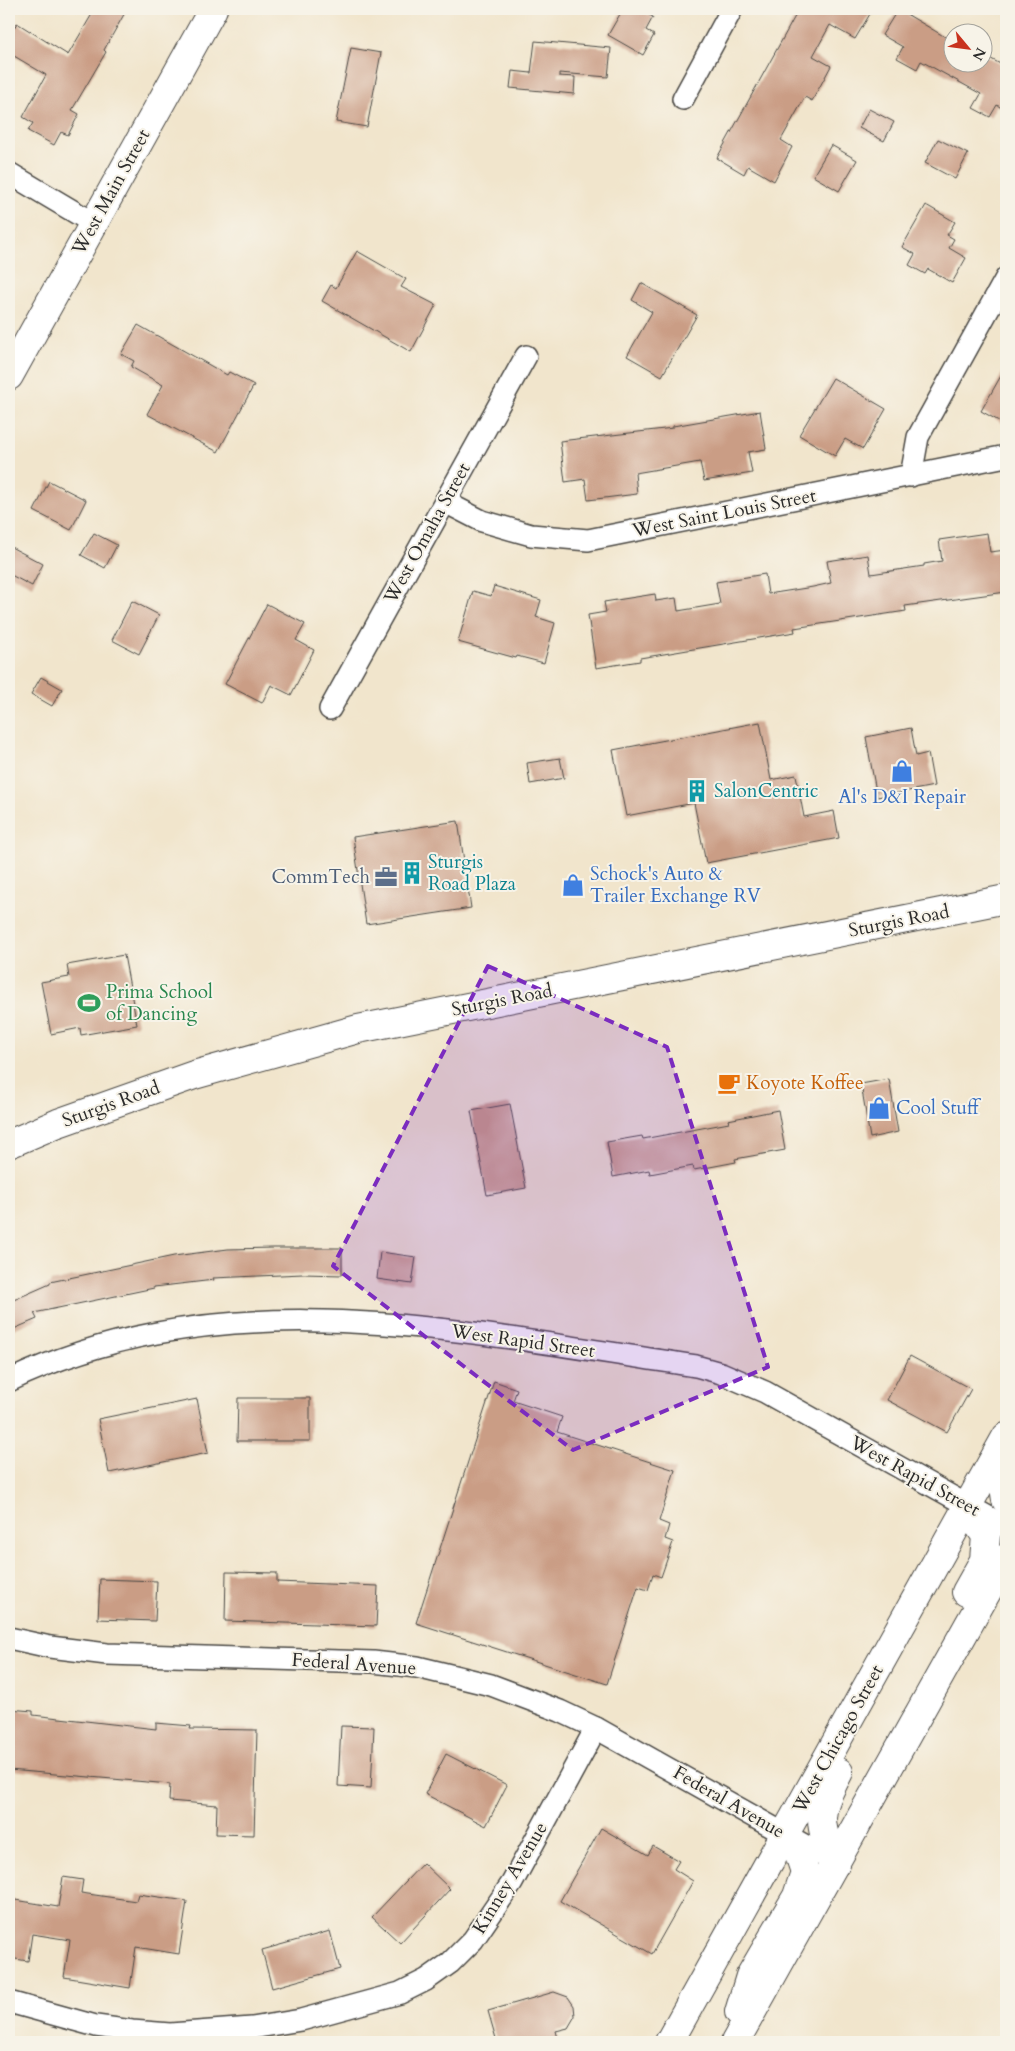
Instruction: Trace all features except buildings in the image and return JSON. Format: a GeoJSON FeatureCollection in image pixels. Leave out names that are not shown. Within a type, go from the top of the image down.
{"type":"FeatureCollection","features":[{"type":"Feature","properties":{"kind":"main road","name":"West Main Street"},"geometry":{"type":"LineString","coordinates":[[9,376],[213,9]]}},
{"type":"Feature","properties":{"kind":"main road","name":"Sturgis Road"},"geometry":{"type":"LineString","coordinates":[[9,1144],[58,1123],[194,1075],[358,1029],[1006,899]]}},
{"type":"Feature","properties":{"kind":"main road","name":"West Chicago Street"},"geometry":{"type":"LineString","coordinates":[[669,2042],[1006,1436]]}},
{"type":"Feature","properties":{"kind":"main road"},"geometry":{"type":"LineString","coordinates":[[1006,1478],[1004,1486],[1006,1500]]}},
{"type":"Feature","properties":{"kind":"main road"},"geometry":{"type":"LineString","coordinates":[[905,1739],[924,1668],[984,1560],[986,1536],[973,1518],[968,1506]]}},
{"type":"Feature","properties":{"kind":"main road"},"geometry":{"type":"LineString","coordinates":[[735,2042],[1006,1558]]}},
{"type":"Feature","properties":{"kind":"main road"},"geometry":{"type":"LineString","coordinates":[[836,1863],[824,1838],[822,1810],[831,1788],[877,1703],[883,1658]]}},
{"type":"Feature","properties":{"kind":"main road"},"geometry":{"type":"LineString","coordinates":[[729,2042],[750,1976],[797,1896],[805,1872],[798,1851],[785,1834]]}},
{"type":"Feature","properties":{"kind":"street"},"geometry":{"type":"LineString","coordinates":[[683,100],[732,9]]}},
{"type":"Feature","properties":{"kind":"street"},"geometry":{"type":"LineString","coordinates":[[9,173],[93,223]]}},
{"type":"Feature","properties":{"kind":"street"},"geometry":{"type":"LineString","coordinates":[[911,476],[918,437],[1006,278]]}},
{"type":"Feature","properties":{"kind":"street","name":"West Omaha Street"},"geometry":{"type":"LineString","coordinates":[[330,710],[526,356]]}},
{"type":"Feature","properties":{"kind":"street","name":"West Saint Louis Street"},"geometry":{"type":"LineString","coordinates":[[445,502],[482,520],[532,535],[588,540],[1006,456]]}},
{"type":"Feature","properties":{"kind":"street","name":"West Rapid Street"},"geometry":{"type":"LineString","coordinates":[[9,1381],[118,1341],[182,1328],[216,1324],[320,1320],[379,1322],[439,1329],[696,1366],[721,1373],[765,1392],[1006,1526]]}},
{"type":"Feature","properties":{"kind":"street","name":"Federal Avenue"},"geometry":{"type":"LineString","coordinates":[[9,1638],[50,1647],[107,1654],[373,1662],[417,1667],[491,1684],[560,1711],[596,1728],[836,1863]]}},
{"type":"Feature","properties":{"kind":"street","name":"Kinney Avenue"},"geometry":{"type":"LineString","coordinates":[[9,2002],[96,2026],[170,2034],[252,2028],[293,2021],[400,1993],[426,1980],[473,1940],[512,1882],[596,1728]]}},
{"type":"Feature","properties":{"kind":"highlighted area"},"geometry":{"type":"Polygon","coordinates":[[[488,966],[667,1047],[768,1367],[573,1450],[333,1266],[488,966]]]}},
{"type":"Feature","properties":{"kind":"place","name":"Al's D&I Repair"},"geometry":{"type":"Point","coordinates":[902,771]}},
{"type":"Feature","properties":{"kind":"place","name":"SalonCentric"},"geometry":{"type":"Point","coordinates":[697,791]}},
{"type":"Feature","properties":{"kind":"place","name":"Sturgis Road Plaza"},"geometry":{"type":"Point","coordinates":[412,873]}},
{"type":"Feature","properties":{"kind":"place","name":"CommTech"},"geometry":{"type":"Point","coordinates":[386,877]}},
{"type":"Feature","properties":{"kind":"place","name":"Schock's Auto & Trailer Exchange RV"},"geometry":{"type":"Point","coordinates":[573,885]}},
{"type":"Feature","properties":{"kind":"place","name":"Prima School of Dancing"},"geometry":{"type":"Point","coordinates":[89,1003]}},
{"type":"Feature","properties":{"kind":"place","name":"Koyote Koffee"},"geometry":{"type":"Point","coordinates":[729,1083]}},
{"type":"Feature","properties":{"kind":"place","name":"Cool Stuff"},"geometry":{"type":"Point","coordinates":[879,1108]}}]}
